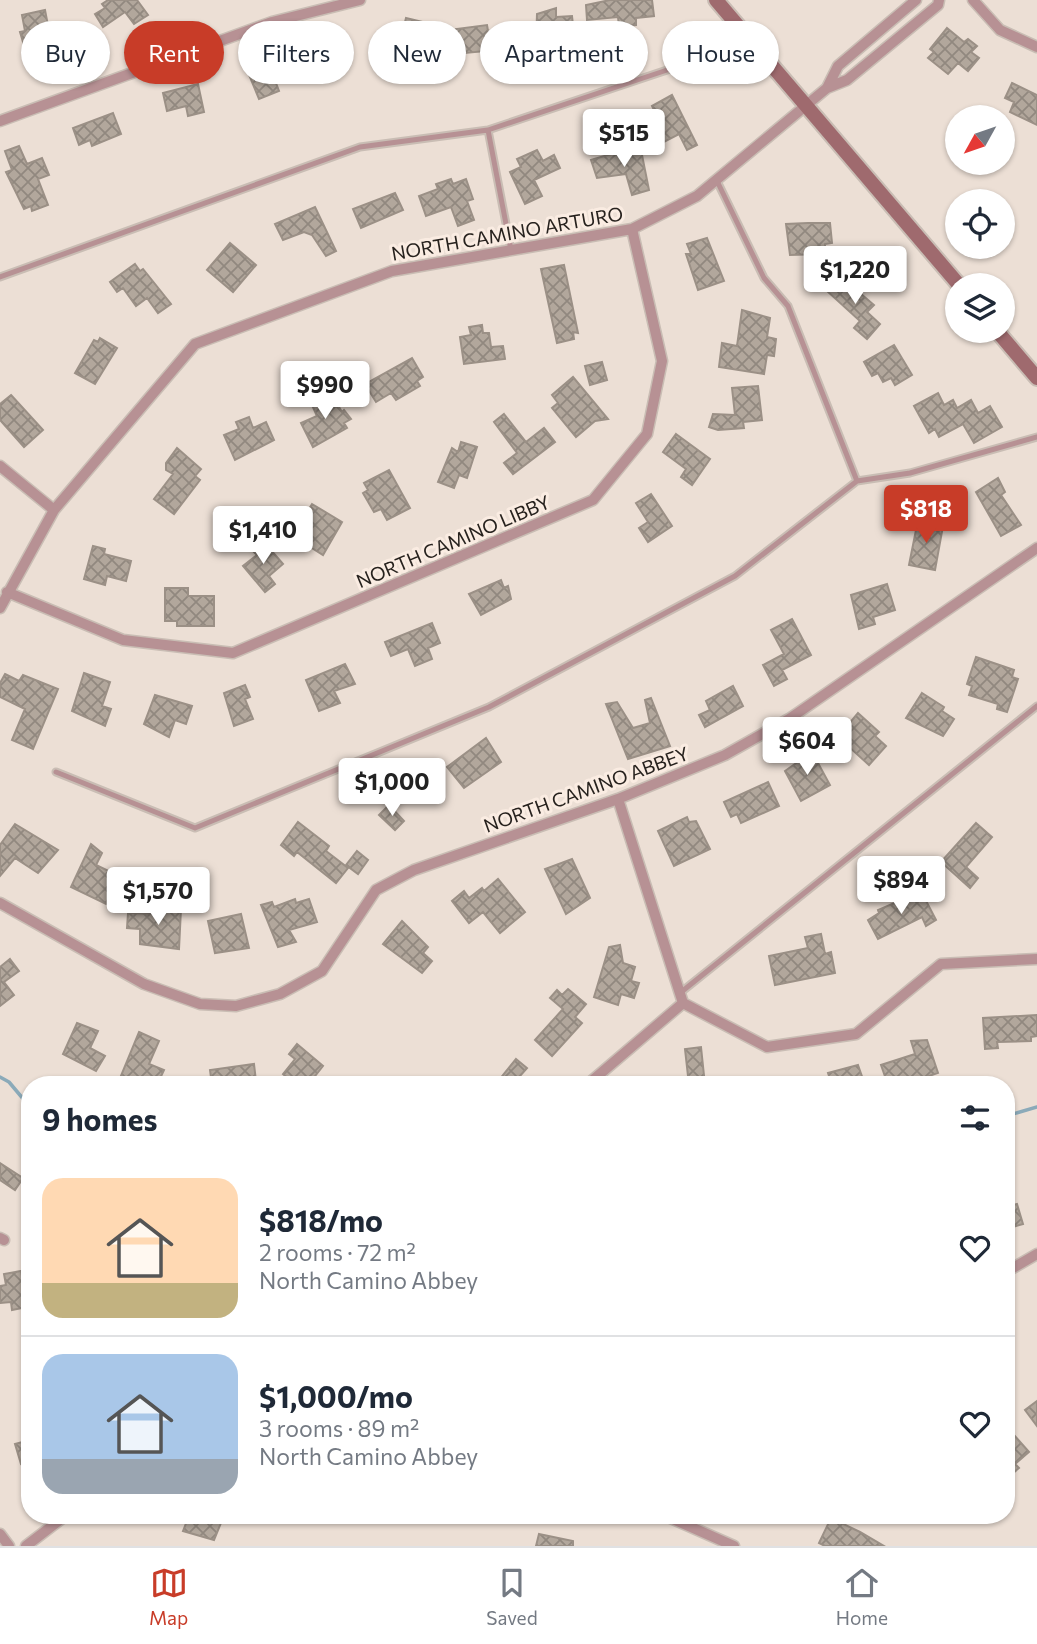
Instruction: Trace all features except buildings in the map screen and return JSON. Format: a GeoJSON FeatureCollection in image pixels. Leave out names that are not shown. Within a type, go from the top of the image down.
{"type":"FeatureCollection","features":[{"type":"Feature","properties":{"kind":"main road"},"geometry":{"type":"LineString","coordinates":[[716,0],[734,21]]}},
{"type":"Feature","properties":{"kind":"main road"},"geometry":{"type":"LineString","coordinates":[[779,74],[949,273]]}},
{"type":"Feature","properties":{"kind":"main road"},"geometry":{"type":"LineString","coordinates":[[1011,343],[1032,362],[1037,378]]}},
{"type":"Feature","properties":{"kind":"street"},"geometry":{"type":"LineString","coordinates":[[0,121],[272,22],[360,0]]}},
{"type":"Feature","properties":{"kind":"street","name":"NORTH CAMINO ARTURO"},"geometry":{"type":"LineString","coordinates":[[827,88],[838,66],[916,0]]}},
{"type":"Feature","properties":{"kind":"street","name":"NORTH CAMINO ARTURO"},"geometry":{"type":"LineString","coordinates":[[0,608],[4,592],[54,510],[195,344],[392,271],[632,229],[698,196],[827,88],[847,80],[938,5],[939,0]]}},
{"type":"Feature","properties":{"kind":"street"},"geometry":{"type":"LineString","coordinates":[[973,0],[1000,30],[1037,47]]}},
{"type":"Feature","properties":{"kind":"street","name":"NORTH CAMINO LIBBY"},"geometry":{"type":"LineString","coordinates":[[4,592],[123,640],[233,653],[593,500],[647,434],[662,361],[632,229]]}},
{"type":"Feature","properties":{"kind":"street"},"geometry":{"type":"LineString","coordinates":[[0,466],[54,510]]}},
{"type":"Feature","properties":{"kind":"street","name":"NORTH CAMINO ABBEY"},"geometry":{"type":"LineString","coordinates":[[0,903],[144,984],[200,1004],[236,1006],[280,994],[322,971],[376,890],[414,870],[618,799],[725,754],[789,719],[1037,548]]}},
{"type":"Feature","properties":{"kind":"street"},"geometry":{"type":"LineString","coordinates":[[618,799],[682,998],[767,1046],[856,1034],[941,964],[1037,959]]}},
{"type":"Feature","properties":{"kind":"street"},"geometry":{"type":"LineString","coordinates":[[597,1076],[682,998]]}},
{"type":"Feature","properties":{"kind":"street"},"geometry":{"type":"LineString","coordinates":[[1015,1267],[1037,1254]]}},
{"type":"Feature","properties":{"kind":"street"},"geometry":{"type":"LineString","coordinates":[[26,1546],[55,1524]]}},
{"type":"Feature","properties":{"kind":"street"},"geometry":{"type":"LineString","coordinates":[[684,1524],[734,1546]]}},
{"type":"Feature","properties":{"kind":"street"},"geometry":{"type":"LineString","coordinates":[[0,1534],[9,1546]]}},
{"type":"Feature","properties":{"kind":"lane"},"geometry":{"type":"LineString","coordinates":[[0,277],[360,147],[488,130],[662,72]]}},
{"type":"Feature","properties":{"kind":"lane"},"geometry":{"type":"LineString","coordinates":[[488,130],[511,250]]}},
{"type":"Feature","properties":{"kind":"lane"},"geometry":{"type":"LineString","coordinates":[[717,180],[764,278],[788,306],[857,481]]}},
{"type":"Feature","properties":{"kind":"lane"},"geometry":{"type":"LineString","coordinates":[[56,772],[195,828],[489,706],[735,576],[857,481],[909,473],[1037,437]]}},
{"type":"Feature","properties":{"kind":"lane"},"geometry":{"type":"LineString","coordinates":[[682,998],[1037,706]]}},
{"type":"Feature","properties":{"kind":"waterway"},"geometry":{"type":"LineString","coordinates":[[0,1077],[9,1082],[21,1096]]}},
{"type":"Feature","properties":{"kind":"waterway"},"geometry":{"type":"LineString","coordinates":[[1015,1113],[1037,1107]]}}]}
